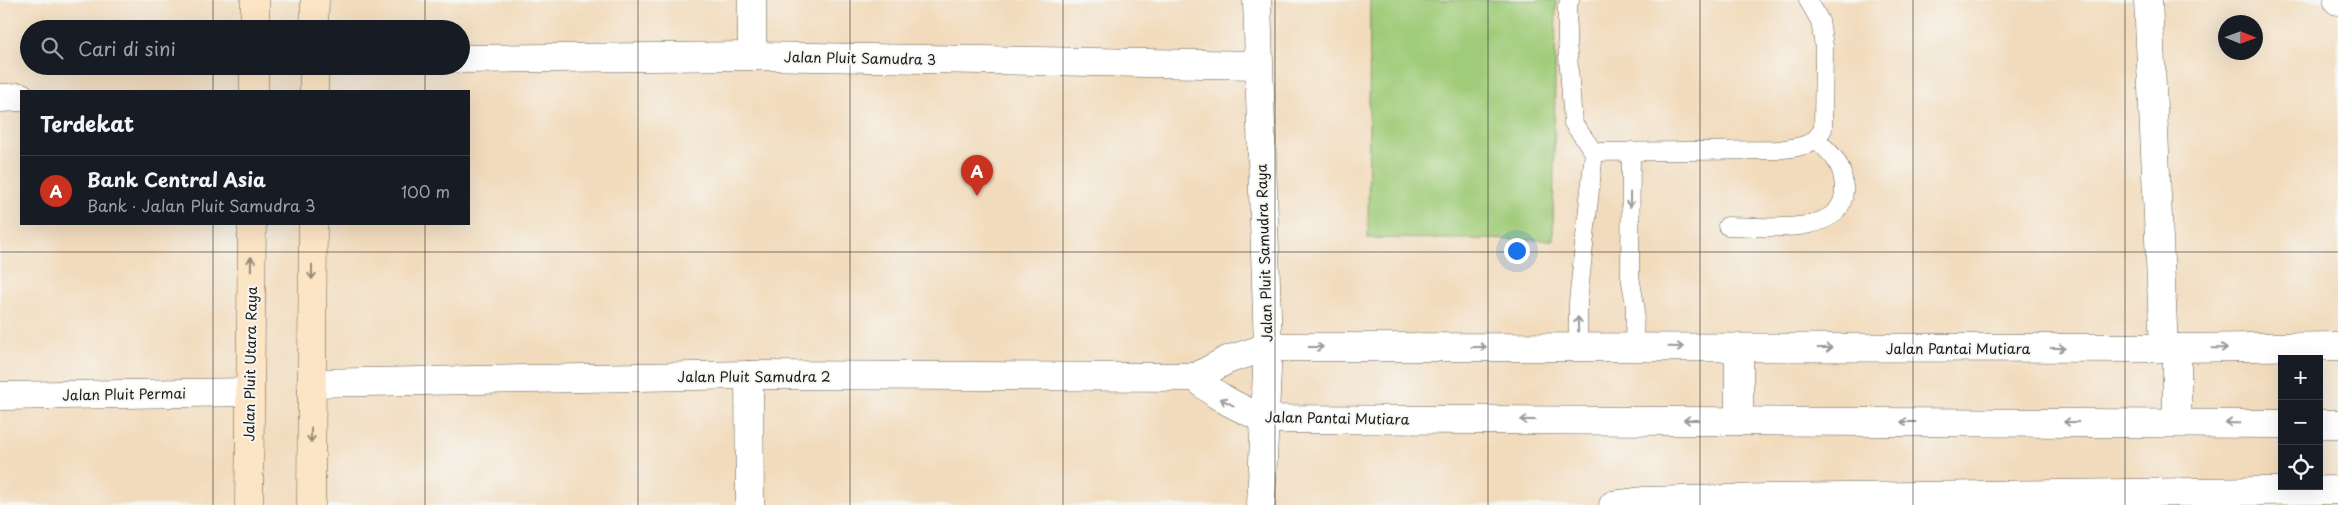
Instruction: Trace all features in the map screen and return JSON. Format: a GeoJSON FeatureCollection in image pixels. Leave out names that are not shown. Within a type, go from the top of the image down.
{"type":"FeatureCollection","features":[{"type":"Feature","properties":{"kind":"street"},"geometry":{"type":"LineString","coordinates":[[255,0],[255,20]]}},
{"type":"Feature","properties":{"kind":"street"},"geometry":{"type":"LineString","coordinates":[[314,20],[315,0]]}},
{"type":"Feature","properties":{"kind":"street"},"geometry":{"type":"LineString","coordinates":[[752,0],[752,56]]}},
{"type":"Feature","properties":{"kind":"street","name":"Jalan Pluit Samudra Raya"},"geometry":{"type":"LineString","coordinates":[[1258,0],[1258,65],[1268,347],[1261,505]]}},
{"type":"Feature","properties":{"kind":"street"},"geometry":{"type":"LineString","coordinates":[[2148,0],[2170,348],[2178,422]]}},
{"type":"Feature","properties":{"kind":"street","name":"Jalan Pluit Samudra 3"},"geometry":{"type":"LineString","coordinates":[[470,58],[752,56],[1258,65]]}},
{"type":"Feature","properties":{"kind":"street"},"geometry":{"type":"LineString","coordinates":[[254,75],[254,90]]}},
{"type":"Feature","properties":{"kind":"street"},"geometry":{"type":"LineString","coordinates":[[314,75],[314,90]]}},
{"type":"Feature","properties":{"kind":"street"},"geometry":{"type":"LineString","coordinates":[[0,98],[20,98]]}},
{"type":"Feature","properties":{"kind":"street","name":"Jalan Pluit Utara Raya"},"geometry":{"type":"LineString","coordinates":[[249,505],[252,225]]}},
{"type":"Feature","properties":{"kind":"street"},"geometry":{"type":"LineString","coordinates":[[311,505],[313,225]]}},
{"type":"Feature","properties":{"kind":"street","name":"Jalan Pantai Mutiara"},"geometry":{"type":"LineString","coordinates":[[2278,424],[1264,419],[1225,402],[1196,377],[1227,360],[1268,347],[2170,348],[2338,346]]}},
{"type":"Feature","properties":{"kind":"street"},"geometry":{"type":"LineString","coordinates":[[1739,348],[1739,421]]}},
{"type":"Feature","properties":{"kind":"street"},"geometry":{"type":"LineString","coordinates":[[749,375],[750,505]]}},
{"type":"Feature","properties":{"kind":"street","name":"Jalan Pluit Samudra 2"},"geometry":{"type":"LineString","coordinates":[[311,383],[749,375],[1196,377]]}},
{"type":"Feature","properties":{"kind":"street","name":"Jalan Pluit Permai"},"geometry":{"type":"LineString","coordinates":[[0,396],[249,392]]}},
{"type":"Feature","properties":{"kind":"street"},"geometry":{"type":"LineString","coordinates":[[2323,424],[2338,424]]}},
{"type":"Feature","properties":{"kind":"street"},"geometry":{"type":"LineString","coordinates":[[1613,505],[1644,501],[2194,498],[2338,490]]}},
{"type":"Feature","properties":{"kind":"lane"},"geometry":{"type":"LineString","coordinates":[[1570,0],[1567,7],[1567,41],[1573,123],[1594,152],[1578,302],[1578,347]]}},
{"type":"Feature","properties":{"kind":"lane"},"geometry":{"type":"LineString","coordinates":[[1594,152],[1777,150],[1800,146],[1817,140],[1823,129],[1824,46],[1820,21],[1808,0]]}},
{"type":"Feature","properties":{"kind":"lane"},"geometry":{"type":"LineString","coordinates":[[1726,226],[1796,227],[1825,221],[1839,210],[1845,195],[1844,174],[1835,157],[1817,140]]}},
{"type":"Feature","properties":{"kind":"lane"},"geometry":{"type":"LineString","coordinates":[[1631,151],[1630,276],[1634,305],[1634,347]]}},
{"type":"Feature","properties":{"kind":"green space"},"geometry":{"type":"Polygon","coordinates":[[[1370,0],[1556,0],[1553,240],[1368,238],[1370,0]]]}},
{"type":"Feature","properties":{"kind":"place","name":"Bank Central Asia"},"geometry":{"type":"Point","coordinates":[977,196]}}]}
